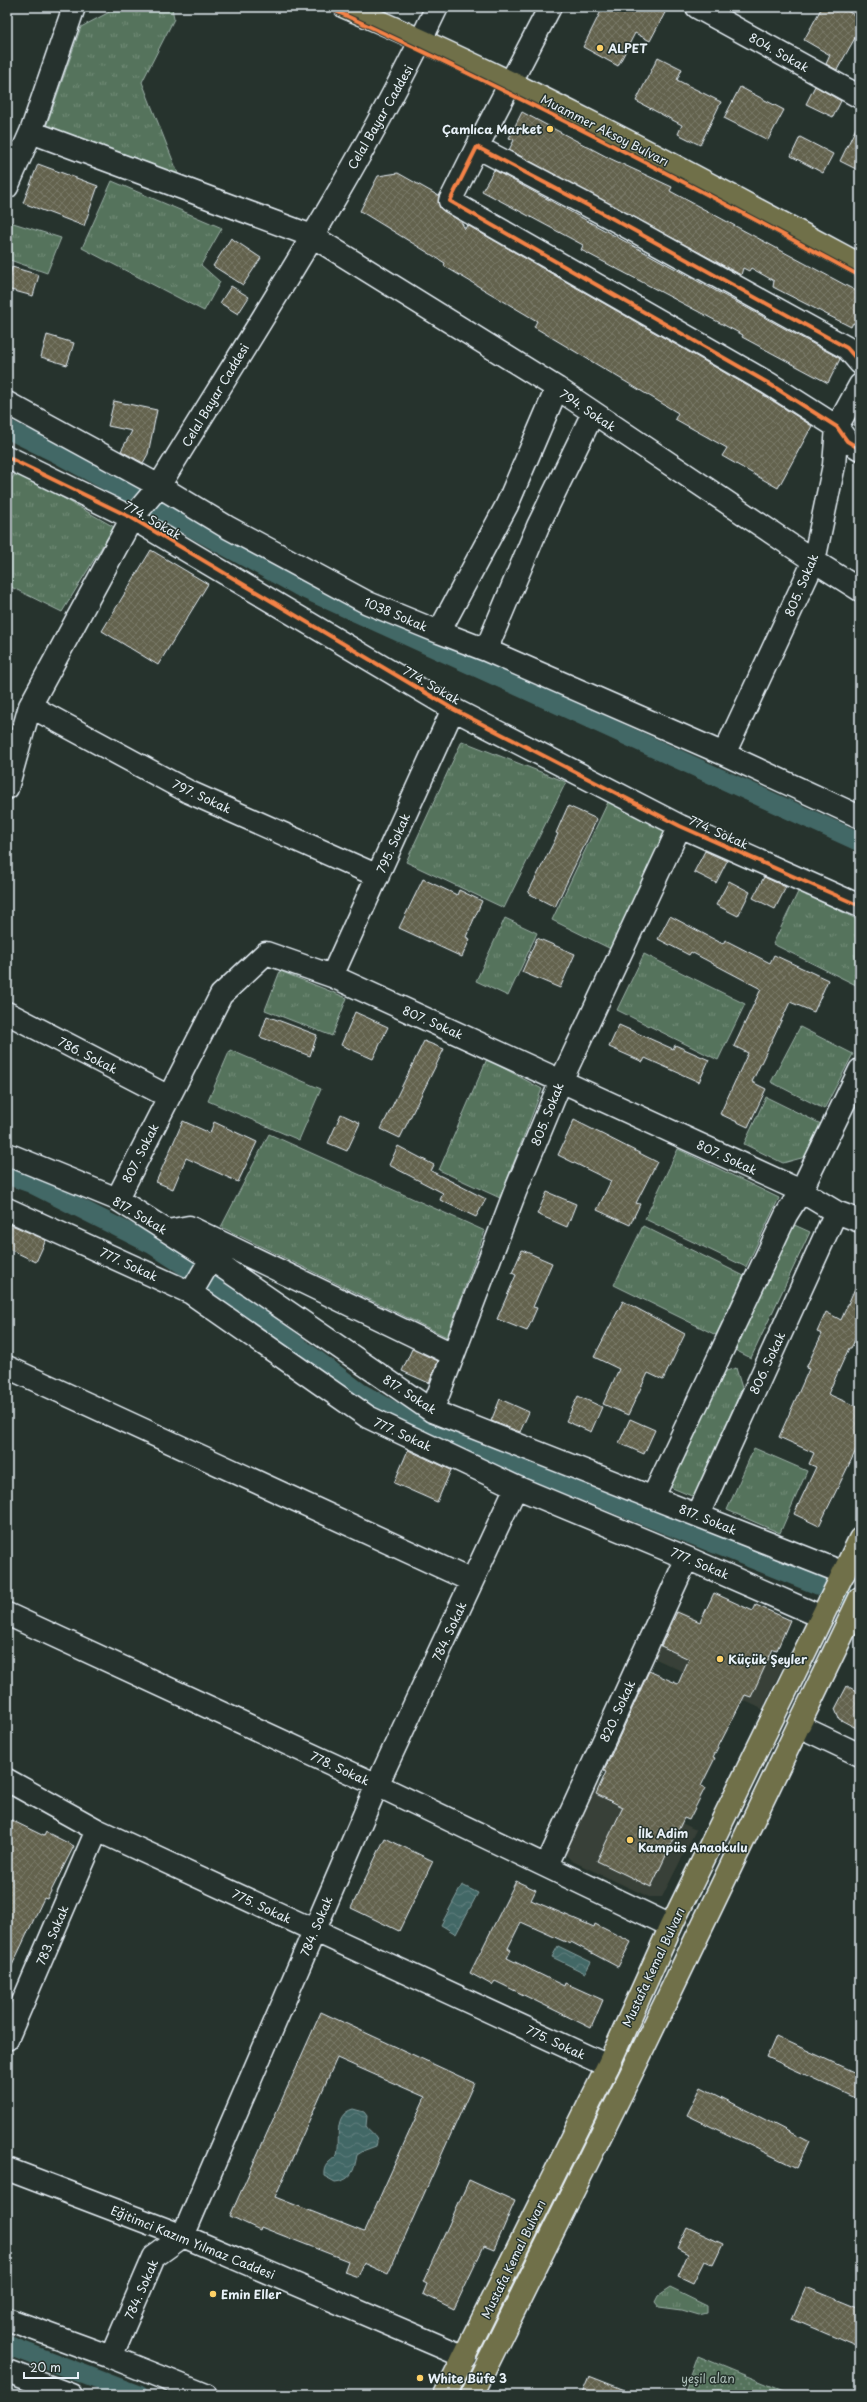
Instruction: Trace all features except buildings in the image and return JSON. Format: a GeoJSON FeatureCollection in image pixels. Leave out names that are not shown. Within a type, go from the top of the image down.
{"type":"FeatureCollection","features":[{"type":"Feature","properties":{"kind":"main road","name":"Muammer Aksoy Bulvarı"},"geometry":{"type":"LineString","coordinates":[[345,7],[422,40],[511,82],[673,165],[860,265]]}},
{"type":"Feature","properties":{"kind":"main road","name":"Mustafa Kemal Bulvarı"},"geometry":{"type":"LineString","coordinates":[[445,2395],[608,2066],[671,1926],[860,1539]]}},
{"type":"Feature","properties":{"kind":"main road","name":"Mustafa Kemal Bulvarı"},"geometry":{"type":"LineString","coordinates":[[472,2395],[630,2076],[695,1938],[799,1726],[854,1624],[860,1598]]}},
{"type":"Feature","properties":{"kind":"street"},"geometry":{"type":"LineString","coordinates":[[7,187],[31,132],[74,7]]}},
{"type":"Feature","properties":{"kind":"street","name":"Celal Bayar Caddesi"},"geometry":{"type":"LineString","coordinates":[[7,788],[30,706],[132,518],[159,486],[312,236],[422,40],[438,7]]}},
{"type":"Feature","properties":{"kind":"street"},"geometry":{"type":"LineString","coordinates":[[550,7],[477,146],[450,201],[768,383],[837,427],[847,441],[860,449]]}},
{"type":"Feature","properties":{"kind":"street","name":"804. Sokak"},"geometry":{"type":"LineString","coordinates":[[697,7],[860,97]]}},
{"type":"Feature","properties":{"kind":"street","name":"794. Sokak"},"geometry":{"type":"LineString","coordinates":[[31,132],[312,236],[557,388],[814,561],[860,590]]}},
{"type":"Feature","properties":{"kind":"street"},"geometry":{"type":"LineString","coordinates":[[477,146],[606,215],[847,348],[860,363]]}},
{"type":"Feature","properties":{"kind":"street","name":"805. Sokak"},"geometry":{"type":"LineString","coordinates":[[724,754],[814,561],[834,465],[837,427],[860,386]]}},
{"type":"Feature","properties":{"kind":"street","name":"1038 Sokak"},"geometry":{"type":"LineString","coordinates":[[7,403],[159,486],[227,527],[368,603],[439,632],[507,505],[557,388]]}},
{"type":"Feature","properties":{"kind":"street"},"geometry":{"type":"LineString","coordinates":[[486,650],[538,526],[593,413]]}},
{"type":"Feature","properties":{"kind":"street","name":"774. Sokak"},"geometry":{"type":"LineString","coordinates":[[7,457],[132,518],[453,709],[680,826],[860,906]]}},
{"type":"Feature","properties":{"kind":"street"},"geometry":{"type":"LineString","coordinates":[[439,632],[486,650],[724,754],[860,817]]}},
{"type":"Feature","properties":{"kind":"street","name":"797. Sokak"},"geometry":{"type":"LineString","coordinates":[[30,706],[190,792],[378,876]]}},
{"type":"Feature","properties":{"kind":"street","name":"795. Sokak"},"geometry":{"type":"LineString","coordinates":[[332,976],[453,709]]}},
{"type":"Feature","properties":{"kind":"street","name":"805. Sokak"},"geometry":{"type":"LineString","coordinates":[[432,1411],[452,1354],[561,1080],[680,826]]}},
{"type":"Feature","properties":{"kind":"street","name":"807. Sokak"},"geometry":{"type":"LineString","coordinates":[[117,1199],[221,995],[266,953],[332,976],[801,1191],[836,1212],[860,1221]]}},
{"type":"Feature","properties":{"kind":"street","name":"786. Sokak"},"geometry":{"type":"LineString","coordinates":[[7,1013],[169,1097]]}},
{"type":"Feature","properties":{"kind":"street"},"geometry":{"type":"LineString","coordinates":[[653,1497],[786,1215],[801,1191],[860,1070]]}},
{"type":"Feature","properties":{"kind":"street","name":"817. Sokak"},"geometry":{"type":"LineString","coordinates":[[7,1154],[117,1199],[211,1259],[432,1411],[844,1573]]}},
{"type":"Feature","properties":{"kind":"street","name":"777. Sokak"},"geometry":{"type":"LineString","coordinates":[[7,1209],[191,1293],[368,1417],[516,1488],[687,1558],[822,1617]]}},
{"type":"Feature","properties":{"kind":"street","name":"806. Sokak"},"geometry":{"type":"LineString","coordinates":[[698,1515],[836,1212]]}},
{"type":"Feature","properties":{"kind":"street"},"geometry":{"type":"LineString","coordinates":[[167,1231],[188,1227],[452,1354]]}},
{"type":"Feature","properties":{"kind":"street"},"geometry":{"type":"LineString","coordinates":[[191,1293],[211,1259]]}},
{"type":"Feature","properties":{"kind":"street"},"geometry":{"type":"LineString","coordinates":[[7,1367],[472,1581]]}},
{"type":"Feature","properties":{"kind":"street","name":"784. Sokak"},"geometry":{"type":"LineString","coordinates":[[111,2357],[154,2257],[183,2236],[377,1785],[516,1488]]}},
{"type":"Feature","properties":{"kind":"street","name":"820. Sokak"},"geometry":{"type":"LineString","coordinates":[[547,1865],[687,1558]]}},
{"type":"Feature","properties":{"kind":"street","name":"778. Sokak"},"geometry":{"type":"LineString","coordinates":[[7,1614],[377,1785],[547,1865],[671,1926]]}},
{"type":"Feature","properties":{"kind":"street"},"geometry":{"type":"LineString","coordinates":[[799,1726],[860,1755]]}},
{"type":"Feature","properties":{"kind":"street","name":"775. Sokak"},"geometry":{"type":"LineString","coordinates":[[7,1780],[97,1830],[608,2066]]}},
{"type":"Feature","properties":{"kind":"street","name":"783. Sokak"},"geometry":{"type":"LineString","coordinates":[[10,2026],[97,1830]]}},
{"type":"Feature","properties":{"kind":"street","name":"Eğitimci Kazım Yılmaz Caddesi"},"geometry":{"type":"LineString","coordinates":[[7,2169],[183,2236],[465,2357]]}},
{"type":"Feature","properties":{"kind":"street"},"geometry":{"type":"LineString","coordinates":[[7,2319],[111,2357],[206,2395]]}},
{"type":"Feature","properties":{"kind":"street"},"geometry":{"type":"LineString","coordinates":[[7,2371],[70,2395]]}},
{"type":"Feature","properties":{"kind":"shaded area","name":"Küçük Şeyler"},"geometry":{"type":"Polygon","coordinates":[[[675,1609],[786,1660],[762,1709],[654,1658],[675,1609]]]}},
{"type":"Feature","properties":{"kind":"shaded area","name":"İlk Adim Kampüs Anaokulu"},"geometry":{"type":"Polygon","coordinates":[[[596,1782],[696,1830],[662,1897],[649,1897],[572,1861],[566,1855],[565,1850],[596,1782]]]}},
{"type":"Feature","properties":{"kind":"green space"},"geometry":{"type":"Polygon","coordinates":[[[119,7],[172,7],[174,19],[142,82],[179,176],[46,127],[81,27],[119,7]]]}},
{"type":"Feature","properties":{"kind":"green space"},"geometry":{"type":"Polygon","coordinates":[[[112,181],[222,228],[201,265],[220,282],[204,311],[82,248],[112,181]]]}},
{"type":"Feature","properties":{"kind":"green space"},"geometry":{"type":"Polygon","coordinates":[[[10,222],[61,238],[47,273],[7,259],[7,228],[10,222]]]}},
{"type":"Feature","properties":{"kind":"green space"},"geometry":{"type":"Polygon","coordinates":[[[16,471],[114,527],[62,612],[7,585],[7,489],[16,471]]]}},
{"type":"Feature","properties":{"kind":"green space"},"geometry":{"type":"Polygon","coordinates":[[[462,741],[566,782],[504,908],[406,862],[462,741]]]}},
{"type":"Feature","properties":{"kind":"green space"},"geometry":{"type":"Polygon","coordinates":[[[609,800],[668,829],[611,949],[552,920],[609,800]]]}},
{"type":"Feature","properties":{"kind":"green space"},"geometry":{"type":"Polygon","coordinates":[[[799,890],[860,921],[860,987],[773,944],[799,890]]]}},
{"type":"Feature","properties":{"kind":"green space"},"geometry":{"type":"Polygon","coordinates":[[[505,918],[537,933],[508,996],[476,981],[505,918]]]}},
{"type":"Feature","properties":{"kind":"green space"},"geometry":{"type":"Polygon","coordinates":[[[644,954],[745,1004],[718,1060],[617,1010],[644,954]]]}},
{"type":"Feature","properties":{"kind":"green space"},"geometry":{"type":"Polygon","coordinates":[[[280,971],[347,998],[332,1036],[265,1010],[280,971]]]}},
{"type":"Feature","properties":{"kind":"green space"},"geometry":{"type":"Polygon","coordinates":[[[800,1027],[853,1054],[824,1109],[771,1082],[800,1027]]]}},
{"type":"Feature","properties":{"kind":"green space"},"geometry":{"type":"Polygon","coordinates":[[[230,1050],[321,1089],[299,1140],[208,1101],[230,1050]]]}},
{"type":"Feature","properties":{"kind":"green space"},"geometry":{"type":"Polygon","coordinates":[[[487,1059],[542,1089],[500,1198],[439,1170],[487,1059]]]}},
{"type":"Feature","properties":{"kind":"green space"},"geometry":{"type":"Polygon","coordinates":[[[766,1097],[821,1124],[805,1157],[783,1163],[744,1144],[766,1097]]]}},
{"type":"Feature","properties":{"kind":"green space"},"geometry":{"type":"Polygon","coordinates":[[[269,1134],[485,1231],[447,1337],[221,1227],[269,1134]]]}},
{"type":"Feature","properties":{"kind":"green space"},"geometry":{"type":"Polygon","coordinates":[[[678,1149],[779,1198],[746,1267],[645,1219],[678,1149]]]}},
{"type":"Feature","properties":{"kind":"green space"},"geometry":{"type":"Polygon","coordinates":[[[790,1223],[810,1232],[751,1358],[731,1348],[790,1223]]]}},
{"type":"Feature","properties":{"kind":"green space"},"geometry":{"type":"Polygon","coordinates":[[[643,1226],[744,1276],[716,1335],[614,1285],[643,1226]]]}},
{"type":"Feature","properties":{"kind":"green space"},"geometry":{"type":"Polygon","coordinates":[[[736,1368],[742,1388],[694,1497],[670,1487],[720,1373],[736,1368]]]}},
{"type":"Feature","properties":{"kind":"green space"},"geometry":{"type":"Polygon","coordinates":[[[754,1448],[807,1471],[780,1533],[727,1510],[754,1448]]]}},
{"type":"Feature","properties":{"kind":"green space"},"geometry":{"type":"Polygon","coordinates":[[[670,2288],[707,2306],[707,2313],[699,2315],[682,2310],[659,2307],[655,2302],[658,2296],[670,2288]]]}},
{"type":"Feature","properties":{"kind":"green space","name":"yeşil alan"},"geometry":{"type":"Polygon","coordinates":[[[698,2356],[793,2395],[684,2395],[698,2356]]]}},
{"type":"Feature","properties":{"kind":"water"},"geometry":{"type":"Polygon","coordinates":[[[462,1885],[478,1893],[456,1934],[441,1925],[462,1885]]]}},
{"type":"Feature","properties":{"kind":"water"},"geometry":{"type":"Polygon","coordinates":[[[558,1946],[591,1962],[585,1973],[552,1957],[558,1946]]]}},
{"type":"Feature","properties":{"kind":"water"},"geometry":{"type":"Polygon","coordinates":[[[353,2109],[364,2112],[367,2116],[366,2126],[376,2137],[377,2142],[376,2146],[357,2155],[355,2166],[349,2177],[335,2182],[324,2176],[324,2169],[327,2164],[337,2155],[339,2128],[342,2116],[346,2112],[353,2109]]]}},
{"type":"Feature","properties":{"kind":"waterway"},"geometry":{"type":"LineString","coordinates":[[7,429],[56,453],[298,586],[860,842]]}},
{"type":"Feature","properties":{"kind":"waterway"},"geometry":{"type":"LineString","coordinates":[[7,1175],[30,1183],[153,1245],[232,1297],[361,1393],[418,1425],[860,1602]]}},
{"type":"Feature","properties":{"kind":"waterway"},"geometry":{"type":"LineString","coordinates":[[7,2345],[138,2395]]}},
{"type":"Feature","properties":{"kind":"cycle path"},"geometry":{"type":"LineString","coordinates":[[327,7],[529,103],[728,205],[860,276]]}},
{"type":"Feature","properties":{"kind":"cycle path"},"geometry":{"type":"LineString","coordinates":[[860,363],[847,348],[606,215],[477,147],[450,201],[768,383],[837,427],[847,441],[860,449]]}},
{"type":"Feature","properties":{"kind":"cycle path"},"geometry":{"type":"LineString","coordinates":[[7,457],[132,518],[453,709],[680,826],[860,906]]}},
{"type":"Feature","properties":{"kind":"place","name":"ALPET"},"geometry":{"type":"Point","coordinates":[600,48]}},
{"type":"Feature","properties":{"kind":"place","name":"Çamlıca Market"},"geometry":{"type":"Point","coordinates":[550,129]}},
{"type":"Feature","properties":{"kind":"place","name":"Küçük Şeyler"},"geometry":{"type":"Point","coordinates":[720,1659]}},
{"type":"Feature","properties":{"kind":"place","name":"İlk Adim Kampüs Anaokulu"},"geometry":{"type":"Point","coordinates":[630,1840]}},
{"type":"Feature","properties":{"kind":"place","name":"Emin Eller"},"geometry":{"type":"Point","coordinates":[213,2294]}},
{"type":"Feature","properties":{"kind":"place","name":"White Büfe 3"},"geometry":{"type":"Point","coordinates":[420,2378]}}]}
